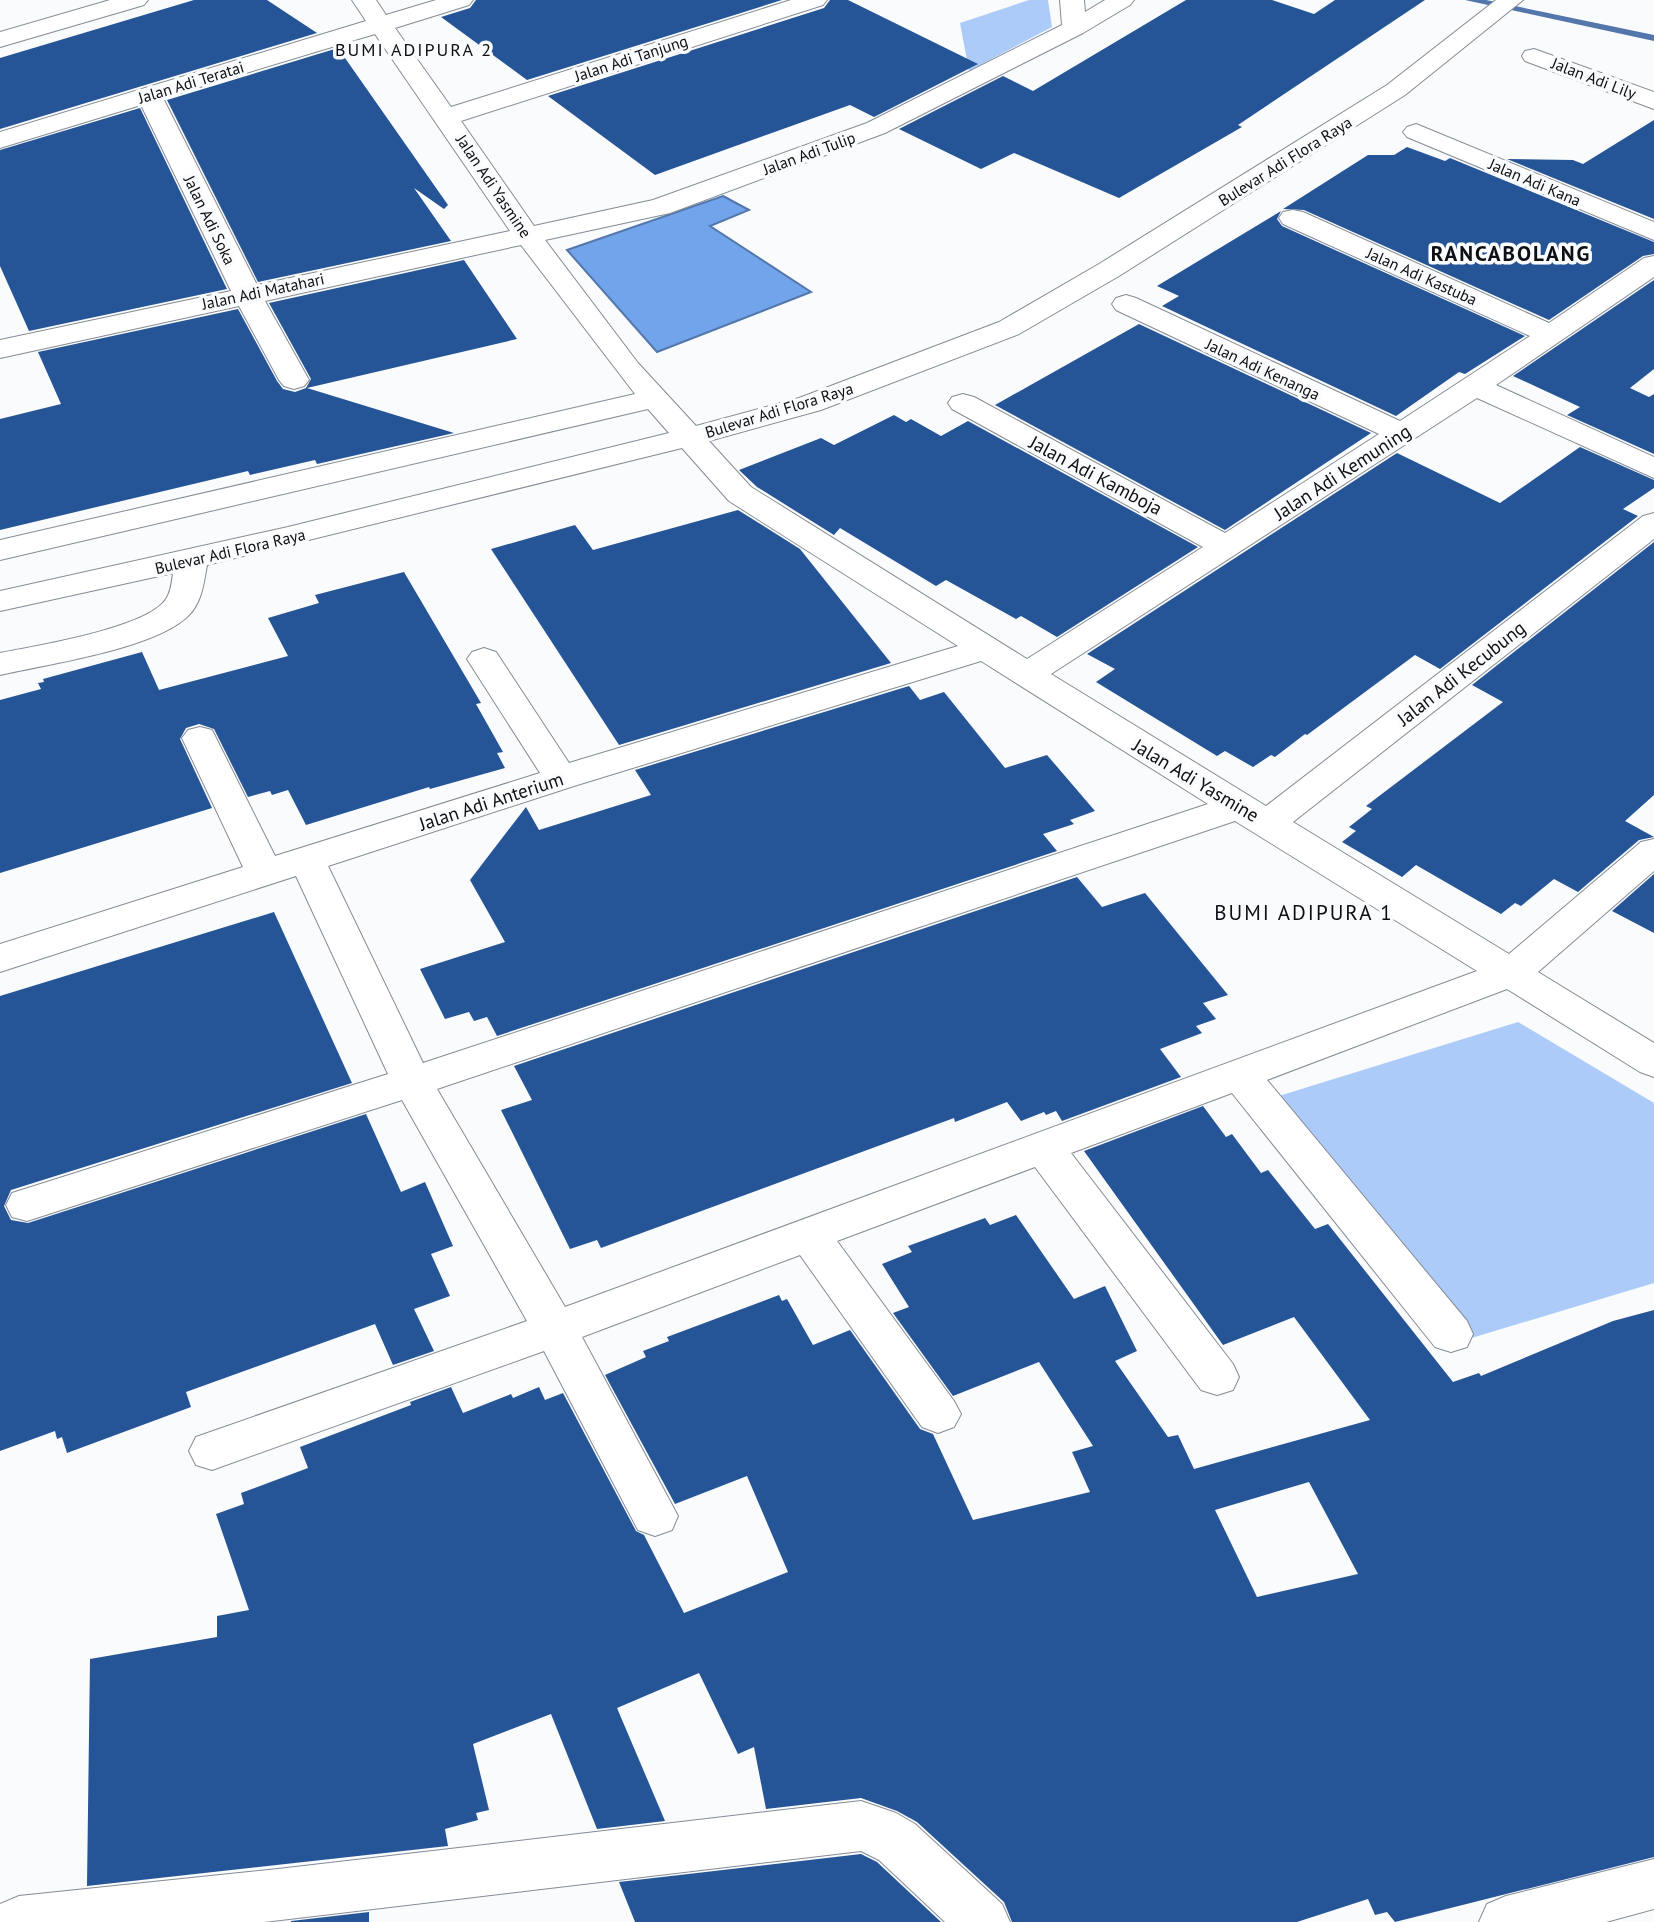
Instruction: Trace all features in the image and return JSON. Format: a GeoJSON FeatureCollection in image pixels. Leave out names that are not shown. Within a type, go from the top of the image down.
{"type":"FeatureCollection","features":[{"type":"Feature","properties":{"kind":"street"},"geometry":{"type":"LineString","coordinates":[[0,40],[136,0]]}},
{"type":"Feature","properties":{"kind":"street","name":"Jalan Adi Yasmine"},"geometry":{"type":"LineString","coordinates":[[364,0],[527,235],[628,369],[740,494],[983,649],[1654,1062]]}},
{"type":"Feature","properties":{"kind":"street","name":"Jalan Adi Teratai"},"geometry":{"type":"LineString","coordinates":[[0,140],[461,0]]}},
{"type":"Feature","properties":{"kind":"street","name":"Jalan Adi Tanjung"},"geometry":{"type":"LineString","coordinates":[[447,117],[815,0]]}},
{"type":"Feature","properties":{"kind":"street"},"geometry":{"type":"LineString","coordinates":[[1072,0],[1074,28]]}},
{"type":"Feature","properties":{"kind":"street","name":"Jalan Adi Tulip"},"geometry":{"type":"LineString","coordinates":[[527,235],[660,207],[876,128],[1074,28],[1122,0]]}},
{"type":"Feature","properties":{"kind":"street","name":"Bulevar Adi Flora Raya"},"geometry":{"type":"LineString","coordinates":[[0,601],[192,560],[690,437],[810,404],[1009,328],[1110,270],[1396,90],[1505,5]]}},
{"type":"Feature","properties":{"kind":"street","name":"Jalan Adi Lily"},"geometry":{"type":"LineString","coordinates":[[1534,56],[1654,101]]}},
{"type":"Feature","properties":{"kind":"street","name":"Jalan Adi Soka"},"geometry":{"type":"LineString","coordinates":[[149,95],[247,294],[294,380]]}},
{"type":"Feature","properties":{"kind":"street","name":"Jalan Adi Kana"},"geometry":{"type":"LineString","coordinates":[[1416,132],[1654,232]]}},
{"type":"Feature","properties":{"kind":"street","name":"Jalan Adi Kastuba"},"geometry":{"type":"LineString","coordinates":[[1293,218],[1550,334]]}},
{"type":"Feature","properties":{"kind":"street","name":"Jalan Adi Matahari"},"geometry":{"type":"LineString","coordinates":[[0,349],[527,235]]}},
{"type":"Feature","properties":{"kind":"street","name":"Jalan Adi Kemuning"},"geometry":{"type":"LineString","coordinates":[[1026,675],[1475,386],[1654,264]]}},
{"type":"Feature","properties":{"kind":"street","name":"Jalan Adi Kenanga"},"geometry":{"type":"LineString","coordinates":[[1126,304],[1401,433]]}},
{"type":"Feature","properties":{"kind":"street"},"geometry":{"type":"LineString","coordinates":[[1475,386],[1654,469]]}},
{"type":"Feature","properties":{"kind":"street"},"geometry":{"type":"LineString","coordinates":[[0,550],[654,400]]}},
{"type":"Feature","properties":{"kind":"street","name":"Jalan Adi Kamboja"},"geometry":{"type":"LineString","coordinates":[[963,403],[1228,547]]}},
{"type":"Feature","properties":{"kind":"street","name":"Jalan Adi Kecubung"},"geometry":{"type":"LineString","coordinates":[[27,1205],[1253,815],[1654,523]]}},
{"type":"Feature","properties":{"kind":"street"},"geometry":{"type":"LineString","coordinates":[[0,664],[110,639],[151,625],[178,607],[192,560]]}},
{"type":"Feature","properties":{"kind":"street","name":"Jalan Adi Anterium"},"geometry":{"type":"LineString","coordinates":[[0,958],[265,873],[308,862],[561,778],[983,649]]}},
{"type":"Feature","properties":{"kind":"street"},"geometry":{"type":"LineString","coordinates":[[484,659],[561,778]]}},
{"type":"Feature","properties":{"kind":"street"},"geometry":{"type":"LineString","coordinates":[[200,738],[265,873]]}},
{"type":"Feature","properties":{"kind":"street"},"geometry":{"type":"LineString","coordinates":[[212,1451],[555,1329],[1511,974],[1654,851]]}},
{"type":"Feature","properties":{"kind":"street"},"geometry":{"type":"LineString","coordinates":[[308,862],[412,1082],[555,1329],[655,1516]]}},
{"type":"Feature","properties":{"kind":"street"},"geometry":{"type":"LineString","coordinates":[[1239,1074],[1451,1334]]}},
{"type":"Feature","properties":{"kind":"street"},"geometry":{"type":"LineString","coordinates":[[1042,1146],[1217,1377]]}},
{"type":"Feature","properties":{"kind":"street"},"geometry":{"type":"LineString","coordinates":[[808,1234],[938,1414]]}},
{"type":"Feature","properties":{"kind":"street"},"geometry":{"type":"LineString","coordinates":[[19,1922],[278,1895],[860,1826],[878,1830],[897,1842],[983,1922]]}},
{"type":"Feature","properties":{"kind":"street"},"geometry":{"type":"LineString","coordinates":[[1506,1922],[1654,1884]]}},
{"type":"Feature","properties":{"kind":"shaded area"},"geometry":{"type":"Polygon","coordinates":[[[1029,0],[1048,0],[1052,27],[969,71],[960,23],[1029,0]]]}},
{"type":"Feature","properties":{"kind":"shaded area"},"geometry":{"type":"Polygon","coordinates":[[[723,196],[749,210],[710,226],[811,292],[657,352],[567,250],[723,196]]]}},
{"type":"Feature","properties":{"kind":"shaded area"},"geometry":{"type":"Polygon","coordinates":[[[1518,1022],[1654,1103],[1654,1283],[1445,1346],[1263,1101],[1518,1022]]]}},
{"type":"Feature","properties":{"kind":"building"},"geometry":{"type":"Polygon","coordinates":[[[194,0],[267,0],[317,33],[0,129],[0,58],[194,0]]]}},
{"type":"Feature","properties":{"kind":"building"},"geometry":{"type":"Polygon","coordinates":[[[476,0],[782,0],[527,80],[441,17],[470,8],[476,0]]]}},
{"type":"Feature","properties":{"kind":"building"},"geometry":{"type":"Polygon","coordinates":[[[830,0],[848,0],[978,64],[874,117],[850,105],[655,175],[548,96],[824,8],[830,0]]]}},
{"type":"Feature","properties":{"kind":"building"},"geometry":{"type":"Polygon","coordinates":[[[1186,0],[1272,0],[1314,14],[1335,0],[1425,0],[1238,125],[1242,127],[1119,198],[1014,153],[981,169],[899,129],[1003,76],[1033,91],[1186,0]]]}},
{"type":"Feature","properties":{"kind":"building"},"geometry":{"type":"Polygon","coordinates":[[[338,48],[448,205],[444,209],[414,188],[451,241],[258,282],[167,100],[338,48]]]}},
{"type":"Feature","properties":{"kind":"building"},"geometry":{"type":"Polygon","coordinates":[[[140,108],[227,289],[29,331],[0,266],[0,150],[140,108]]]}},
{"type":"Feature","properties":{"kind":"building"},"geometry":{"type":"Polygon","coordinates":[[[1654,120],[1654,219],[1507,159],[1573,160],[1583,164],[1654,120]]]}},
{"type":"Feature","properties":{"kind":"building"},"geometry":{"type":"Polygon","coordinates":[[[1407,147],[1445,161],[1450,158],[1654,242],[1654,254],[1643,256],[1549,320],[1304,210],[1283,209],[1368,155],[1394,155],[1407,147]]]}},
{"type":"Feature","properties":{"kind":"building"},"geometry":{"type":"Polygon","coordinates":[[[1281,211],[1277,219],[1282,226],[1525,336],[1465,374],[1459,372],[1396,416],[1162,306],[1179,296],[1157,286],[1281,211]]]}},
{"type":"Feature","properties":{"kind":"building"},"geometry":{"type":"Polygon","coordinates":[[[464,260],[517,339],[307,388],[454,433],[317,464],[315,460],[250,475],[248,471],[0,530],[0,419],[61,404],[38,352],[238,309],[277,381],[283,389],[295,392],[306,388],[311,379],[269,303],[464,260]]]}},
{"type":"Feature","properties":{"kind":"building"},"geometry":{"type":"Polygon","coordinates":[[[1654,280],[1654,369],[1630,388],[1649,397],[1654,394],[1654,454],[1567,415],[1580,407],[1513,376],[1654,280]]]}},
{"type":"Feature","properties":{"kind":"building"},"geometry":{"type":"Polygon","coordinates":[[[1139,324],[1371,433],[1225,530],[995,405],[1139,324]]]}},
{"type":"Feature","properties":{"kind":"building"},"geometry":{"type":"Polygon","coordinates":[[[894,415],[906,422],[911,419],[941,436],[968,421],[1198,547],[1057,637],[1021,616],[1016,619],[946,580],[936,586],[840,528],[834,535],[757,487],[739,470],[821,438],[834,445],[894,415]]]}},
{"type":"Feature","properties":{"kind":"building"},"geometry":{"type":"Polygon","coordinates":[[[1580,447],[1654,480],[1654,488],[1623,509],[1638,516],[1440,669],[1415,655],[1275,757],[1271,755],[1253,767],[1225,751],[1217,756],[1096,682],[1115,669],[1087,654],[1397,453],[1500,503],[1580,447]]]}},
{"type":"Feature","properties":{"kind":"building"},"geometry":{"type":"Polygon","coordinates":[[[738,510],[800,549],[891,663],[619,745],[491,549],[575,525],[593,550],[738,510]]]}},
{"type":"Feature","properties":{"kind":"building"},"geometry":{"type":"Polygon","coordinates":[[[1654,542],[1654,795],[1625,821],[1654,837],[1639,840],[1578,892],[1554,879],[1521,906],[1515,903],[1501,914],[1416,865],[1402,877],[1342,842],[1356,831],[1349,827],[1372,809],[1366,806],[1503,702],[1472,685],[1654,542]]]}},
{"type":"Feature","properties":{"kind":"building"},"geometry":{"type":"Polygon","coordinates":[[[404,572],[481,703],[476,704],[503,752],[497,753],[505,768],[430,789],[429,787],[306,825],[288,790],[272,795],[270,791],[248,797],[214,729],[199,724],[186,728],[180,739],[212,808],[0,873],[0,700],[41,689],[38,683],[44,682],[43,679],[142,652],[159,690],[288,656],[268,618],[319,603],[315,595],[404,572]]]}},
{"type":"Feature","properties":{"kind":"building"},"geometry":{"type":"Polygon","coordinates":[[[909,686],[920,700],[944,692],[1005,768],[1047,755],[1095,811],[1070,820],[1074,824],[1043,834],[1057,851],[497,1036],[487,1017],[474,1021],[469,1012],[445,1019],[420,969],[505,942],[470,880],[526,807],[539,830],[651,795],[635,770],[909,686]]]}},
{"type":"Feature","properties":{"kind":"building"},"geometry":{"type":"Polygon","coordinates":[[[1654,874],[1654,933],[1612,911],[1654,874]]]}},
{"type":"Feature","properties":{"kind":"building"},"geometry":{"type":"Polygon","coordinates":[[[1077,877],[1102,907],[1145,893],[1228,995],[1203,1003],[1216,1019],[1196,1026],[1202,1033],[1160,1049],[1181,1077],[1062,1121],[1056,1111],[1046,1115],[1044,1112],[1021,1121],[1007,1102],[955,1122],[954,1118],[601,1248],[597,1240],[570,1249],[501,1110],[532,1100],[514,1066],[1077,877]]]}},
{"type":"Feature","properties":{"kind":"building"},"geometry":{"type":"Polygon","coordinates":[[[274,912],[352,1083],[11,1190],[4,1206],[11,1220],[28,1223],[366,1114],[401,1192],[425,1182],[453,1246],[431,1254],[450,1296],[414,1309],[434,1351],[393,1365],[375,1324],[186,1392],[191,1407],[67,1453],[62,1437],[57,1439],[55,1431],[0,1451],[0,996],[274,912]]]}},
{"type":"Feature","properties":{"kind":"building"},"geometry":{"type":"Polygon","coordinates":[[[1203,1106],[1226,1137],[1232,1134],[1261,1173],[1268,1170],[1315,1229],[1328,1224],[1453,1382],[1479,1373],[1481,1376],[1613,1321],[1654,1310],[1654,1857],[1395,1922],[1387,1912],[1375,1915],[1368,1899],[1297,1922],[1012,1922],[1004,1902],[917,1822],[897,1811],[861,1798],[766,1809],[754,1747],[738,1754],[699,1673],[617,1708],[665,1821],[597,1829],[551,1714],[473,1744],[489,1810],[476,1813],[478,1820],[445,1829],[448,1846],[87,1886],[90,1659],[217,1637],[217,1616],[249,1610],[216,1514],[244,1504],[241,1493],[308,1468],[300,1447],[451,1387],[463,1413],[511,1394],[513,1398],[539,1387],[545,1400],[563,1393],[636,1531],[644,1535],[684,1613],[788,1572],[747,1476],[675,1504],[605,1375],[646,1357],[643,1351],[669,1341],[667,1337],[779,1295],[782,1301],[787,1299],[813,1345],[850,1330],[920,1429],[933,1434],[973,1520],[1090,1492],[1072,1452],[1093,1446],[1039,1362],[953,1396],[893,1313],[909,1307],[882,1264],[912,1252],[908,1246],[985,1218],[990,1225],[1016,1215],[1074,1299],[1105,1286],[1137,1351],[1115,1361],[1168,1437],[1178,1435],[1194,1469],[1370,1420],[1294,1317],[1223,1345],[1084,1151],[1203,1106]],[[1309,1482],[1215,1510],[1257,1597],[1358,1574],[1309,1482]]]}},
{"type":"Feature","properties":{"kind":"building"},"geometry":{"type":"Polygon","coordinates":[[[861,1854],[877,1862],[941,1922],[635,1922],[619,1882],[861,1854]]]}},
{"type":"Feature","properties":{"kind":"building"},"geometry":{"type":"Polygon","coordinates":[[[369,1912],[369,1922],[291,1922],[291,1921],[369,1912]]]}},
{"type":"Feature","properties":{"kind":"waterway"},"geometry":{"type":"LineString","coordinates":[[1470,0],[1654,38]]}},
{"type":"Feature","properties":{"kind":"district","name":"BUMI ADIPURA 2"},"geometry":{"type":"Point","coordinates":[414,50]}},
{"type":"Feature","properties":{"kind":"district","name":"RANCABOLANG"},"geometry":{"type":"Point","coordinates":[1511,254]}},
{"type":"Feature","properties":{"kind":"district","name":"BUMI ADIPURA 1"},"geometry":{"type":"Point","coordinates":[1304,913]}}]}
